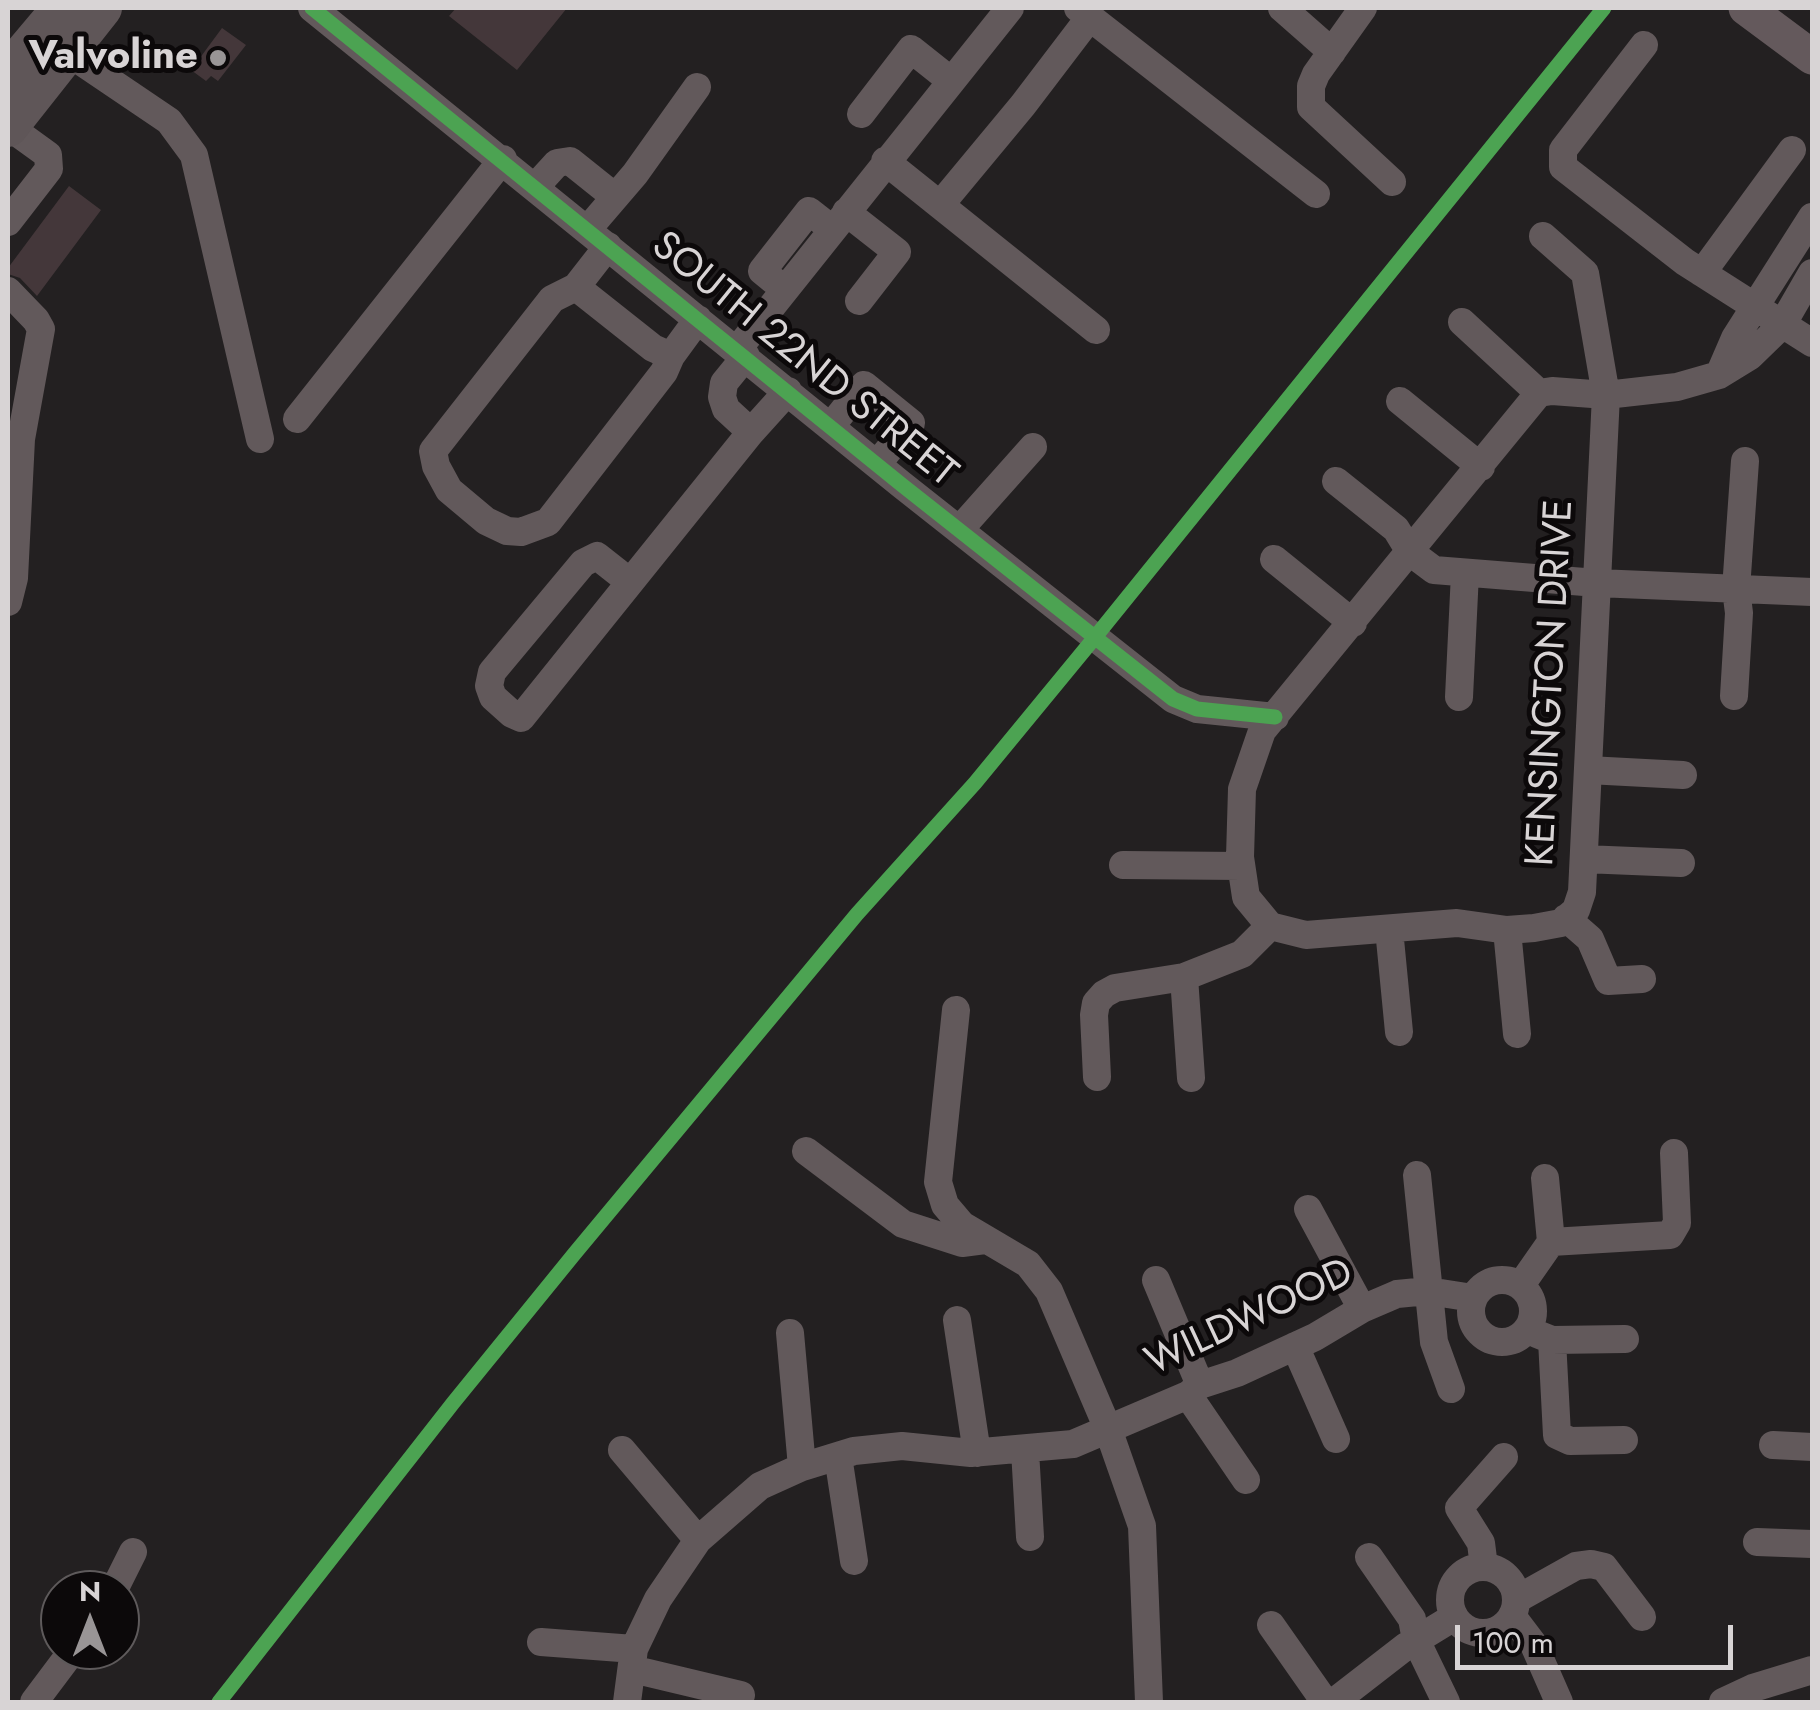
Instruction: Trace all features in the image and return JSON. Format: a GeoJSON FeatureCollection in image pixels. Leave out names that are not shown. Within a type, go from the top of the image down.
{"type":"FeatureCollection","features":[{"type":"Feature","properties":{"kind":"highway"},"geometry":{"type":"LineString","coordinates":[[13,106],[62,8]]}},
{"type":"Feature","properties":{"kind":"highway"},"geometry":{"type":"LineString","coordinates":[[13,106],[36,71],[88,8]]}},
{"type":"Feature","properties":{"kind":"highway"},"geometry":{"type":"LineString","coordinates":[[13,106],[102,8]]}},
{"type":"Feature","properties":{"kind":"main road"},"geometry":{"type":"LineString","coordinates":[[1746,8],[1812,58]]}},
{"type":"Feature","properties":{"kind":"street"},"geometry":{"type":"LineString","coordinates":[[752,432],[726,410],[722,398],[724,383],[742,353],[784,289],[1010,8]]}},
{"type":"Feature","properties":{"kind":"street"},"geometry":{"type":"LineString","coordinates":[[1282,8],[1332,52]]}},
{"type":"Feature","properties":{"kind":"street"},"geometry":{"type":"LineString","coordinates":[[1363,8],[1311,86],[1310,106],[1392,182]]}},
{"type":"Feature","properties":{"kind":"street","name":"SOUTH 22ND STREET"},"geometry":{"type":"LineString","coordinates":[[328,12],[598,238],[1172,699],[1197,709],[1275,717]]}},
{"type":"Feature","properties":{"kind":"street"},"geometry":{"type":"LineString","coordinates":[[940,205],[1023,105],[1084,12],[1316,194]]}},
{"type":"Feature","properties":{"kind":"street"},"geometry":{"type":"LineString","coordinates":[[1644,45],[1563,150],[1563,167],[1702,273],[1812,343]]}},
{"type":"Feature","properties":{"kind":"street"},"geometry":{"type":"LineString","coordinates":[[861,114],[911,50],[950,80]]}},
{"type":"Feature","properties":{"kind":"street"},"geometry":{"type":"LineString","coordinates":[[66,52],[169,121],[194,155],[260,440]]}},
{"type":"Feature","properties":{"kind":"street"},"geometry":{"type":"LineString","coordinates":[[697,87],[615,197],[576,287],[552,298],[433,452],[449,490],[486,521],[507,531],[521,532],[548,522],[664,372],[698,319]]}},
{"type":"Feature","properties":{"kind":"street"},"geometry":{"type":"LineString","coordinates":[[8,222],[49,168],[48,155],[13,106]]}},
{"type":"Feature","properties":{"kind":"street"},"geometry":{"type":"LineString","coordinates":[[1702,273],[1792,150]]}},
{"type":"Feature","properties":{"kind":"street"},"geometry":{"type":"LineString","coordinates":[[296,419],[503,159]]}},
{"type":"Feature","properties":{"kind":"street"},"geometry":{"type":"LineString","coordinates":[[885,160],[1096,330]]}},
{"type":"Feature","properties":{"kind":"street"},"geometry":{"type":"LineString","coordinates":[[536,186],[557,163],[570,162],[615,197]]}},
{"type":"Feature","properties":{"kind":"street"},"geometry":{"type":"LineString","coordinates":[[1719,374],[1735,338],[1812,217]]}},
{"type":"Feature","properties":{"kind":"street"},"geometry":{"type":"LineString","coordinates":[[839,221],[897,252],[859,301]]}},
{"type":"Feature","properties":{"kind":"street","name":"KENSINGTON DRIVE"},"geometry":{"type":"LineString","coordinates":[[1270,926],[1306,935],[1456,923],[1507,930],[1560,924],[1576,910],[1582,892],[1584,859],[1606,395],[1585,273],[1543,236]]}},
{"type":"Feature","properties":{"kind":"street"},"geometry":{"type":"LineString","coordinates":[[1097,1077],[1094,1015],[1096,1003],[1104,994],[1115,988],[1184,978],[1242,954],[1270,926],[1246,897],[1241,866],[1242,790],[1262,731],[1539,393],[1606,395],[1677,387],[1719,374],[1750,356],[1782,325],[1812,273]]}},
{"type":"Feature","properties":{"kind":"street"},"geometry":{"type":"LineString","coordinates":[[576,287],[653,348],[671,356]]}},
{"type":"Feature","properties":{"kind":"street"},"geometry":{"type":"LineString","coordinates":[[8,291],[41,329],[22,439],[14,578],[8,602]]}},
{"type":"Feature","properties":{"kind":"street"},"geometry":{"type":"LineString","coordinates":[[1462,322],[1539,393]]}},
{"type":"Feature","properties":{"kind":"street"},"geometry":{"type":"LineString","coordinates":[[830,426],[864,385],[911,423],[877,464]]}},
{"type":"Feature","properties":{"kind":"street"},"geometry":{"type":"LineString","coordinates":[[630,582],[598,556],[583,563],[492,672],[489,686],[493,697],[521,718],[788,391]]}},
{"type":"Feature","properties":{"kind":"street"},"geometry":{"type":"LineString","coordinates":[[1400,401],[1481,467]]}},
{"type":"Feature","properties":{"kind":"street"},"geometry":{"type":"LineString","coordinates":[[960,529],[1032,447]]}},
{"type":"Feature","properties":{"kind":"street"},"geometry":{"type":"LineString","coordinates":[[1734,696],[1739,613],[1736,589],[1745,462]]}},
{"type":"Feature","properties":{"kind":"street"},"geometry":{"type":"LineString","coordinates":[[1336,480],[1396,529],[1410,552],[1434,570],[1597,583],[1812,592]]}},
{"type":"Feature","properties":{"kind":"street"},"geometry":{"type":"LineString","coordinates":[[1274,559],[1353,622]]}},
{"type":"Feature","properties":{"kind":"street"},"geometry":{"type":"LineString","coordinates":[[1459,697],[1465,572]]}},
{"type":"Feature","properties":{"kind":"street"},"geometry":{"type":"LineString","coordinates":[[1588,770],[1683,774]]}},
{"type":"Feature","properties":{"kind":"street"},"geometry":{"type":"LineString","coordinates":[[1584,859],[1682,863]]}},
{"type":"Feature","properties":{"kind":"street"},"geometry":{"type":"LineString","coordinates":[[1123,865],[1241,866]]}},
{"type":"Feature","properties":{"kind":"street"},"geometry":{"type":"LineString","coordinates":[[1566,918],[1590,939],[1608,980],[1642,979]]}},
{"type":"Feature","properties":{"kind":"street"},"geometry":{"type":"LineString","coordinates":[[1389,929],[1399,1032]]}},
{"type":"Feature","properties":{"kind":"street"},"geometry":{"type":"LineString","coordinates":[[1507,930],[1517,1034]]}},
{"type":"Feature","properties":{"kind":"street"},"geometry":{"type":"LineString","coordinates":[[1184,978],[1191,1078]]}},
{"type":"Feature","properties":{"kind":"street"},"geometry":{"type":"LineString","coordinates":[[956,1010],[938,1182],[945,1205],[962,1225],[1028,1264],[1050,1291],[1108,1429],[1142,1526],[1149,1702]]}},
{"type":"Feature","properties":{"kind":"street"},"geometry":{"type":"LineString","coordinates":[[806,1151],[903,1224],[962,1244],[987,1240]]}},
{"type":"Feature","properties":{"kind":"street"},"geometry":{"type":"LineString","coordinates":[[1550,1242],[1670,1235],[1677,1223],[1674,1152]]}},
{"type":"Feature","properties":{"kind":"street"},"geometry":{"type":"LineString","coordinates":[[1418,1176],[1435,1349],[1451,1390]]}},
{"type":"Feature","properties":{"kind":"street"},"geometry":{"type":"LineString","coordinates":[[1521,1286],[1550,1242],[1545,1178]]}},
{"type":"Feature","properties":{"kind":"street"},"geometry":{"type":"LineString","coordinates":[[1308,1209],[1362,1309]]}},
{"type":"Feature","properties":{"kind":"street"},"geometry":{"type":"LineString","coordinates":[[1156,1280],[1194,1390],[1246,1480]]}},
{"type":"Feature","properties":{"kind":"street"},"geometry":{"type":"LineString","coordinates":[[1624,1440],[1570,1441],[1557,1435],[1540,1335],[1528,1292],[1512,1281],[1494,1280],[1473,1298],[1471,1318],[1482,1335],[1500,1342],[1540,1335],[1625,1339]]}},
{"type":"Feature","properties":{"kind":"street"},"geometry":{"type":"LineString","coordinates":[[1428,1291],[1473,1298]]}},
{"type":"Feature","properties":{"kind":"street","name":"WILDWOOD"},"geometry":{"type":"LineString","coordinates":[[628,1702],[633,1659],[658,1599],[698,1540],[760,1486],[802,1467],[854,1451],[902,1446],[976,1453],[1074,1444],[1238,1373],[1362,1309],[1397,1294],[1428,1291]]}},
{"type":"Feature","properties":{"kind":"street"},"geometry":{"type":"LineString","coordinates":[[957,1320],[976,1453]]}},
{"type":"Feature","properties":{"kind":"street"},"geometry":{"type":"LineString","coordinates":[[790,1333],[802,1467]]}},
{"type":"Feature","properties":{"kind":"street"},"geometry":{"type":"LineString","coordinates":[[1295,1346],[1336,1438]]}},
{"type":"Feature","properties":{"kind":"street"},"geometry":{"type":"LineString","coordinates":[[1772,1445],[1812,1447]]}},
{"type":"Feature","properties":{"kind":"street"},"geometry":{"type":"LineString","coordinates":[[622,1450],[698,1540]]}},
{"type":"Feature","properties":{"kind":"street"},"geometry":{"type":"LineString","coordinates":[[1026,1450],[1030,1537]]}},
{"type":"Feature","properties":{"kind":"street"},"geometry":{"type":"LineString","coordinates":[[838,1456],[854,1560]]}},
{"type":"Feature","properties":{"kind":"street"},"geometry":{"type":"LineString","coordinates":[[1484,1567],[1481,1543],[1459,1508],[1504,1457]]}},
{"type":"Feature","properties":{"kind":"street"},"geometry":{"type":"LineString","coordinates":[[1757,1542],[1812,1544]]}},
{"type":"Feature","properties":{"kind":"street"},"geometry":{"type":"LineString","coordinates":[[124,1570],[133,1552]]}},
{"type":"Feature","properties":{"kind":"street"},"geometry":{"type":"LineString","coordinates":[[1369,1558],[1412,1619],[1416,1640],[1446,1702]]}},
{"type":"Feature","properties":{"kind":"street"},"geometry":{"type":"LineString","coordinates":[[1559,1702],[1514,1608],[1510,1580],[1494,1568],[1484,1567],[1474,1568],[1457,1579],[1450,1598],[1454,1617],[1462,1626],[1484,1634],[1505,1626],[1514,1608],[1576,1566],[1591,1564],[1604,1567],[1642,1618]]}},
{"type":"Feature","properties":{"kind":"street"},"geometry":{"type":"LineString","coordinates":[[1334,1702],[1366,1675],[1454,1617]]}},
{"type":"Feature","properties":{"kind":"street"},"geometry":{"type":"LineString","coordinates":[[1271,1625],[1325,1702]]}},
{"type":"Feature","properties":{"kind":"street"},"geometry":{"type":"LineString","coordinates":[[541,1642],[633,1659],[740,1694]]}},
{"type":"Feature","properties":{"kind":"street"},"geometry":{"type":"LineString","coordinates":[[34,1702],[58,1670]]}},
{"type":"Feature","properties":{"kind":"street"},"geometry":{"type":"LineString","coordinates":[[1723,1702],[1753,1688],[1812,1670]]}},
{"type":"Feature","properties":{"kind":"building"},"geometry":{"type":"Polygon","coordinates":[[[456,8],[567,8],[517,70],[449,16],[456,8]]]}},
{"type":"Feature","properties":{"kind":"building","name":"Valvoline"},"geometry":{"type":"Polygon","coordinates":[[[222,28],[246,45],[218,81],[211,76],[206,81],[191,70],[222,28]]]}},
{"type":"Feature","properties":{"kind":"building"},"geometry":{"type":"Polygon","coordinates":[[[69,186],[101,210],[37,296],[20,278],[8,274],[8,268],[69,186]]]}},
{"type":"Feature","properties":{"kind":"cycle path"},"geometry":{"type":"LineString","coordinates":[[312,8],[1173,699],[1197,709],[1275,717]]}},
{"type":"Feature","properties":{"kind":"cycle path"},"geometry":{"type":"LineString","coordinates":[[219,1702],[575,1253],[857,914],[975,783],[1604,8]]}},
{"type":"Feature","properties":{"kind":"place","name":"Valvoline"},"geometry":{"type":"Point","coordinates":[218,58]}}]}
